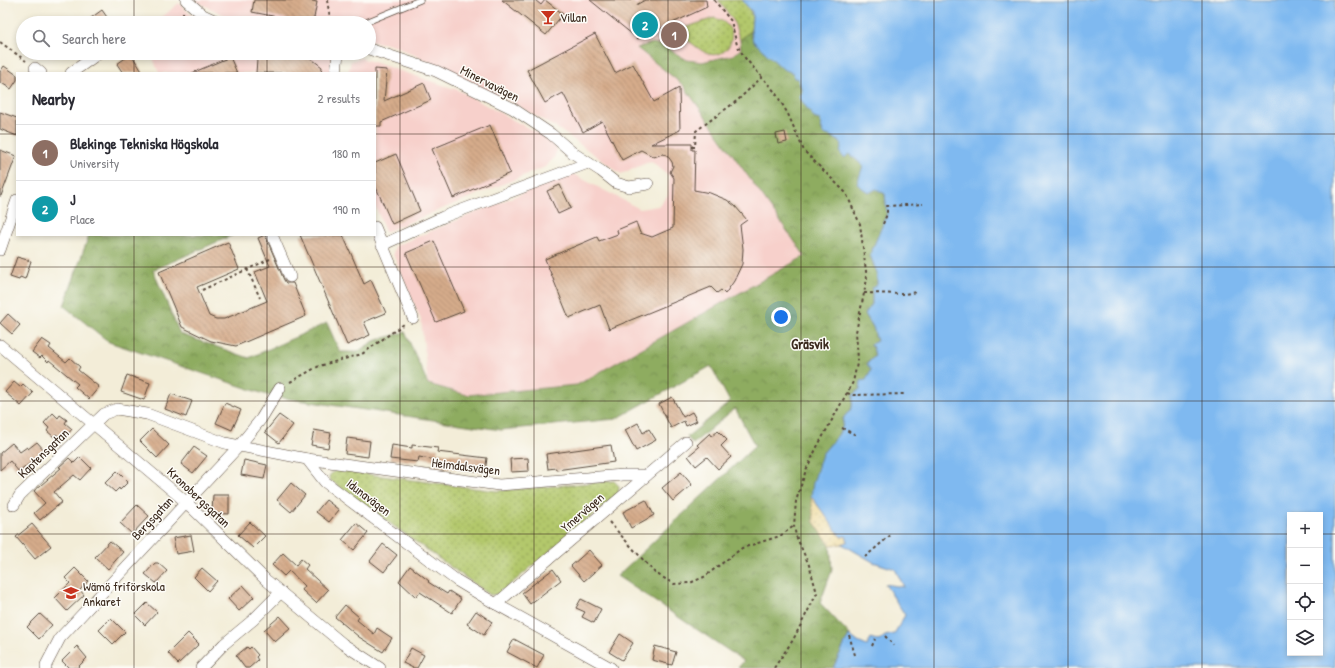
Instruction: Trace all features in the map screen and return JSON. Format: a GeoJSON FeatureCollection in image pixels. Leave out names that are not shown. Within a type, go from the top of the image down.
{"type":"FeatureCollection","features":[{"type":"Feature","properties":{"kind":"street"},"geometry":{"type":"LineString","coordinates":[[186,0],[205,16]]}},
{"type":"Feature","properties":{"kind":"street","name":"Minervavägen"},"geometry":{"type":"LineString","coordinates":[[376,51],[436,71],[512,108],[551,134],[573,153],[601,171],[616,183],[629,187],[648,184]]}},
{"type":"Feature","properties":{"kind":"street"},"geometry":{"type":"LineString","coordinates":[[72,72],[89,60]]}},
{"type":"Feature","properties":{"kind":"street"},"geometry":{"type":"LineString","coordinates":[[336,72],[337,60]]}},
{"type":"Feature","properties":{"kind":"street"},"geometry":{"type":"LineString","coordinates":[[382,245],[443,217],[588,163]]}},
{"type":"Feature","properties":{"kind":"street"},"geometry":{"type":"LineString","coordinates":[[0,250],[16,203]]}},
{"type":"Feature","properties":{"kind":"street"},"geometry":{"type":"LineString","coordinates":[[376,230],[413,318]]}},
{"type":"Feature","properties":{"kind":"street"},"geometry":{"type":"LineString","coordinates":[[272,236],[290,277]]}},
{"type":"Feature","properties":{"kind":"street","name":"Kronobergsgatan"},"geometry":{"type":"LineString","coordinates":[[0,345],[186,502],[280,592],[343,644],[380,668]]}},
{"type":"Feature","properties":{"kind":"street","name":"Bergsgatan"},"geometry":{"type":"LineString","coordinates":[[46,668],[46,665],[60,638],[239,446],[261,419],[280,388]]}},
{"type":"Feature","properties":{"kind":"street"},"geometry":{"type":"LineString","coordinates":[[94,423],[104,414],[117,409],[147,414],[226,443],[307,459]]}},
{"type":"Feature","properties":{"kind":"street","name":"Kaptensgatan"},"geometry":{"type":"LineString","coordinates":[[14,505],[20,495],[94,423]]}},
{"type":"Feature","properties":{"kind":"street","name":"Ymervägen"},"geometry":{"type":"LineString","coordinates":[[496,604],[686,442]]}},
{"type":"Feature","properties":{"kind":"street","name":"Heimdalsvägen"},"geometry":{"type":"LineString","coordinates":[[307,459],[499,485],[624,475],[647,475]]}},
{"type":"Feature","properties":{"kind":"street","name":"Idunavägen"},"geometry":{"type":"LineString","coordinates":[[307,459],[325,482],[456,580],[611,668]]}},
{"type":"Feature","properties":{"kind":"street"},"geometry":{"type":"LineString","coordinates":[[201,668],[224,644],[253,620],[280,592]]}},
{"type":"Feature","properties":{"kind":"lane"},"geometry":{"type":"LineString","coordinates":[[376,18],[420,0]]}},
{"type":"Feature","properties":{"kind":"path"},"geometry":{"type":"LineString","coordinates":[[327,0],[329,16]]}},
{"type":"Feature","properties":{"kind":"path"},"geometry":{"type":"LineString","coordinates":[[714,0],[731,21],[737,45],[745,58],[775,92],[788,114],[804,151],[846,193],[860,224],[867,279],[856,332],[858,359],[854,382],[817,447],[806,470],[796,501],[794,526],[796,536],[809,565],[817,593],[793,640],[774,668]]}},
{"type":"Feature","properties":{"kind":"path"},"geometry":{"type":"LineString","coordinates":[[0,42],[16,54]]}},
{"type":"Feature","properties":{"kind":"path"},"geometry":{"type":"LineString","coordinates":[[24,60],[38,70]]}},
{"type":"Feature","properties":{"kind":"path"},"geometry":{"type":"LineString","coordinates":[[692,147],[695,147],[696,131],[738,100],[762,77]]}},
{"type":"Feature","properties":{"kind":"path"},"geometry":{"type":"LineString","coordinates":[[883,224],[887,214],[887,206],[923,204]]}},
{"type":"Feature","properties":{"kind":"path"},"geometry":{"type":"LineString","coordinates":[[202,290],[280,254]]}},
{"type":"Feature","properties":{"kind":"path"},"geometry":{"type":"LineString","coordinates":[[247,269],[260,298]]}},
{"type":"Feature","properties":{"kind":"path"},"geometry":{"type":"LineString","coordinates":[[864,293],[904,294],[917,292]]}},
{"type":"Feature","properties":{"kind":"path"},"geometry":{"type":"LineString","coordinates":[[280,388],[319,366],[362,354],[413,318]]}},
{"type":"Feature","properties":{"kind":"path"},"geometry":{"type":"LineString","coordinates":[[847,393],[854,395],[906,394]]}},
{"type":"Feature","properties":{"kind":"path"},"geometry":{"type":"LineString","coordinates":[[842,428],[856,435]]}},
{"type":"Feature","properties":{"kind":"path"},"geometry":{"type":"LineString","coordinates":[[602,513],[656,573],[674,584],[690,583],[704,577],[742,548],[780,536],[794,526]]}},
{"type":"Feature","properties":{"kind":"path"},"geometry":{"type":"LineString","coordinates":[[865,557],[892,534]]}},
{"type":"Feature","properties":{"kind":"path"},"geometry":{"type":"LineString","coordinates":[[849,635],[855,655]]}},
{"type":"Feature","properties":{"kind":"path"},"geometry":{"type":"LineString","coordinates":[[885,636],[894,646]]}},
{"type":"Feature","properties":{"kind":"path"},"geometry":{"type":"LineString","coordinates":[[872,646],[875,639]]}},
{"type":"Feature","properties":{"kind":"shaded area"},"geometry":{"type":"Polygon","coordinates":[[[196,0],[742,0],[751,31],[740,40],[741,49],[733,55],[702,62],[687,60],[664,46],[653,43],[637,48],[683,85],[805,256],[577,385],[467,395],[428,384],[421,320],[393,254],[395,246],[571,173],[640,209],[658,206],[668,195],[669,176],[651,161],[621,174],[560,130],[517,105],[394,45],[376,42],[376,16],[227,16],[199,3],[196,0]]]}},
{"type":"Feature","properties":{"kind":"shaded area"},"geometry":{"type":"Polygon","coordinates":[[[179,3],[192,16],[163,16],[179,3]]]}},
{"type":"Feature","properties":{"kind":"shaded area"},"geometry":{"type":"Polygon","coordinates":[[[154,60],[332,60],[334,67],[332,72],[159,72],[154,60]]]}},
{"type":"Feature","properties":{"kind":"shaded area"},"geometry":{"type":"Polygon","coordinates":[[[367,60],[458,90],[552,141],[557,150],[554,158],[545,167],[385,232],[376,208],[376,72],[348,72],[351,61],[367,60]]]}},
{"type":"Feature","properties":{"kind":"green space"},"geometry":{"type":"Polygon","coordinates":[[[718,0],[742,0],[750,11],[752,17],[751,31],[740,40],[733,20],[718,0]]]}},
{"type":"Feature","properties":{"kind":"green space"},"geometry":{"type":"Polygon","coordinates":[[[714,18],[724,22],[732,35],[731,42],[727,48],[721,53],[714,55],[704,52],[683,37],[687,33],[684,28],[714,18]]]}},
{"type":"Feature","properties":{"kind":"green space"},"geometry":{"type":"Polygon","coordinates":[[[751,31],[751,37],[783,68],[793,73],[798,79],[802,91],[820,119],[821,130],[842,144],[863,166],[876,189],[885,194],[887,214],[870,255],[877,273],[877,285],[872,288],[872,304],[865,314],[873,327],[877,341],[869,345],[873,347],[875,357],[867,363],[871,370],[866,380],[861,382],[860,389],[853,395],[852,408],[844,417],[842,428],[822,454],[814,522],[830,545],[832,570],[820,603],[852,637],[849,635],[833,668],[738,668],[744,661],[617,576],[755,446],[735,408],[693,444],[687,437],[730,402],[711,366],[616,419],[501,430],[270,396],[109,342],[64,306],[89,236],[231,236],[153,270],[180,334],[249,358],[327,323],[340,352],[357,352],[374,341],[405,332],[428,384],[467,395],[577,385],[805,256],[683,85],[637,48],[653,43],[664,46],[687,60],[702,62],[733,55],[741,49],[740,40],[751,31]]]}},
{"type":"Feature","properties":{"kind":"green space"},"geometry":{"type":"Polygon","coordinates":[[[336,470],[496,491],[614,481],[619,486],[618,494],[499,594],[490,595],[331,481],[329,476],[336,470]]]}},
{"type":"Feature","properties":{"kind":"sand"},"geometry":{"type":"Polygon","coordinates":[[[811,496],[841,536],[846,536],[848,541],[842,544],[830,545],[814,522],[811,496]]]}},
{"type":"Feature","properties":{"kind":"water"},"geometry":{"type":"Polygon","coordinates":[[[742,0],[1335,0],[1335,668],[833,668],[849,635],[858,642],[867,646],[871,638],[879,641],[885,636],[894,634],[905,615],[885,584],[904,587],[895,569],[873,562],[842,544],[848,541],[846,536],[841,537],[811,496],[813,483],[822,454],[842,428],[844,417],[852,408],[853,395],[860,389],[861,381],[866,380],[871,370],[867,364],[875,356],[873,347],[869,345],[877,341],[873,327],[865,314],[872,304],[872,288],[877,285],[877,273],[870,255],[887,214],[885,194],[876,189],[869,193],[857,184],[863,166],[850,154],[844,158],[840,153],[842,144],[833,137],[823,134],[820,120],[814,118],[799,97],[802,91],[798,79],[794,78],[793,73],[783,69],[753,41],[751,31],[752,12],[742,0]]]}},
{"type":"Feature","properties":{"kind":"building"},"geometry":{"type":"Polygon","coordinates":[[[254,0],[307,0],[317,2],[314,16],[272,16],[252,12],[254,0]]]}},
{"type":"Feature","properties":{"kind":"building"},"geometry":{"type":"Polygon","coordinates":[[[502,0],[535,0],[541,5],[545,0],[563,14],[546,35],[502,0]]]}},
{"type":"Feature","properties":{"kind":"building"},"geometry":{"type":"Polygon","coordinates":[[[590,0],[631,0],[636,5],[645,0],[706,0],[707,7],[638,39],[590,0]]]}},
{"type":"Feature","properties":{"kind":"building"},"geometry":{"type":"Polygon","coordinates":[[[102,10],[106,16],[94,16],[102,10]]]}},
{"type":"Feature","properties":{"kind":"building"},"geometry":{"type":"Polygon","coordinates":[[[595,34],[615,73],[633,64],[654,102],[679,88],[680,130],[651,144],[692,144],[692,150],[695,150],[694,190],[710,193],[727,200],[735,206],[747,220],[740,225],[743,249],[742,264],[734,281],[725,294],[721,290],[717,293],[711,287],[609,329],[600,305],[569,318],[545,259],[597,237],[599,241],[618,234],[617,230],[636,222],[640,233],[652,237],[673,228],[674,178],[670,172],[673,166],[672,162],[667,155],[662,154],[654,157],[641,150],[622,160],[602,121],[583,132],[563,93],[545,103],[527,70],[595,34]]]}},
{"type":"Feature","properties":{"kind":"building"},"geometry":{"type":"Polygon","coordinates":[[[123,60],[135,60],[142,72],[122,72],[117,64],[123,60]]]}},
{"type":"Feature","properties":{"kind":"building"},"geometry":{"type":"Polygon","coordinates":[[[223,60],[231,60],[237,72],[194,72],[223,60]]]}},
{"type":"Feature","properties":{"kind":"building"},"geometry":{"type":"Polygon","coordinates":[[[257,60],[313,60],[322,67],[321,72],[256,72],[257,60]]]}},
{"type":"Feature","properties":{"kind":"building"},"geometry":{"type":"Polygon","coordinates":[[[4,66],[16,74],[16,82],[11,89],[0,82],[0,72],[4,66]]]}},
{"type":"Feature","properties":{"kind":"building"},"geometry":{"type":"Polygon","coordinates":[[[375,69],[387,70],[384,101],[424,83],[431,100],[381,122],[381,126],[376,126],[375,69]]]}},
{"type":"Feature","properties":{"kind":"building"},"geometry":{"type":"Polygon","coordinates":[[[0,112],[16,118],[16,136],[0,129],[0,112]]]}},
{"type":"Feature","properties":{"kind":"building"},"geometry":{"type":"Polygon","coordinates":[[[490,125],[510,173],[453,198],[432,149],[490,125]]]}},
{"type":"Feature","properties":{"kind":"building"},"geometry":{"type":"Polygon","coordinates":[[[785,132],[787,142],[778,144],[776,134],[785,132]]]}},
{"type":"Feature","properties":{"kind":"building"},"geometry":{"type":"Polygon","coordinates":[[[0,150],[16,156],[1,196],[0,196],[0,150]]]}},
{"type":"Feature","properties":{"kind":"building"},"geometry":{"type":"Polygon","coordinates":[[[396,154],[420,211],[392,224],[376,187],[376,163],[396,154]]]}},
{"type":"Feature","properties":{"kind":"building"},"geometry":{"type":"Polygon","coordinates":[[[560,185],[571,208],[558,214],[547,191],[560,185]]]}},
{"type":"Feature","properties":{"kind":"building"},"geometry":{"type":"Polygon","coordinates":[[[265,236],[284,280],[286,283],[293,283],[306,316],[236,346],[211,341],[182,327],[159,272],[228,242],[239,269],[197,287],[209,316],[216,319],[224,319],[267,301],[255,272],[270,266],[258,238],[265,236]]]}},
{"type":"Feature","properties":{"kind":"building"},"geometry":{"type":"Polygon","coordinates":[[[300,236],[343,236],[364,284],[371,280],[386,313],[364,322],[370,335],[347,345],[300,236]]]}},
{"type":"Feature","properties":{"kind":"building"},"geometry":{"type":"Polygon","coordinates":[[[434,241],[464,311],[436,322],[406,253],[434,241]]]}},
{"type":"Feature","properties":{"kind":"building"},"geometry":{"type":"Polygon","coordinates":[[[17,257],[31,261],[25,279],[20,277],[19,280],[10,277],[17,257]]]}},
{"type":"Feature","properties":{"kind":"building"},"geometry":{"type":"Polygon","coordinates":[[[8,314],[20,325],[12,334],[0,323],[8,314]]]}},
{"type":"Feature","properties":{"kind":"building"},"geometry":{"type":"Polygon","coordinates":[[[42,339],[51,345],[49,348],[66,362],[70,358],[80,367],[78,370],[99,387],[89,399],[75,387],[78,384],[49,360],[48,362],[42,356],[40,358],[32,352],[42,339]]]}},
{"type":"Feature","properties":{"kind":"building"},"geometry":{"type":"Polygon","coordinates":[[[127,375],[150,383],[144,400],[121,392],[127,375]]]}},
{"type":"Feature","properties":{"kind":"building"},"geometry":{"type":"Polygon","coordinates":[[[14,382],[20,387],[23,384],[33,393],[21,406],[5,392],[14,382]]]}},
{"type":"Feature","properties":{"kind":"building"},"geometry":{"type":"Polygon","coordinates":[[[171,394],[192,401],[186,417],[165,409],[171,394]]]}},
{"type":"Feature","properties":{"kind":"building"},"geometry":{"type":"Polygon","coordinates":[[[672,397],[683,417],[692,412],[697,421],[686,426],[684,421],[671,428],[659,404],[672,397]]]}},
{"type":"Feature","properties":{"kind":"building"},"geometry":{"type":"Polygon","coordinates":[[[225,403],[241,410],[232,430],[216,423],[225,403]]]}},
{"type":"Feature","properties":{"kind":"building"},"geometry":{"type":"Polygon","coordinates":[[[53,413],[58,418],[60,415],[67,420],[65,423],[72,429],[63,440],[56,434],[54,437],[47,431],[49,428],[44,423],[53,413]]]}},
{"type":"Feature","properties":{"kind":"building"},"geometry":{"type":"Polygon","coordinates":[[[279,415],[293,425],[279,443],[265,432],[279,415]]]}},
{"type":"Feature","properties":{"kind":"building"},"geometry":{"type":"Polygon","coordinates":[[[638,423],[643,433],[649,429],[656,440],[636,451],[625,430],[638,423]]]}},
{"type":"Feature","properties":{"kind":"building"},"geometry":{"type":"Polygon","coordinates":[[[152,429],[169,445],[157,458],[140,441],[152,429]]]}},
{"type":"Feature","properties":{"kind":"building"},"geometry":{"type":"Polygon","coordinates":[[[314,430],[331,433],[328,448],[311,445],[314,430]]]}},
{"type":"Feature","properties":{"kind":"building"},"geometry":{"type":"Polygon","coordinates":[[[718,431],[727,440],[721,446],[731,457],[718,469],[707,457],[696,466],[688,456],[699,447],[697,445],[710,433],[712,436],[718,431]]]}},
{"type":"Feature","properties":{"kind":"building"},"geometry":{"type":"Polygon","coordinates":[[[347,438],[370,441],[368,457],[345,454],[347,438]]]}},
{"type":"Feature","properties":{"kind":"building"},"geometry":{"type":"Polygon","coordinates":[[[37,442],[45,451],[19,472],[10,461],[0,470],[0,453],[12,443],[20,452],[27,447],[28,449],[37,442]]]}},
{"type":"Feature","properties":{"kind":"building"},"geometry":{"type":"Polygon","coordinates":[[[392,445],[412,448],[412,445],[438,448],[437,452],[487,458],[485,472],[435,466],[436,460],[419,457],[418,462],[390,459],[392,445]]]}},
{"type":"Feature","properties":{"kind":"building"},"geometry":{"type":"Polygon","coordinates":[[[611,445],[614,462],[556,470],[556,468],[548,469],[546,454],[611,445]]]}},
{"type":"Feature","properties":{"kind":"building"},"geometry":{"type":"Polygon","coordinates":[[[194,447],[207,456],[193,473],[181,464],[194,447]]]}},
{"type":"Feature","properties":{"kind":"building"},"geometry":{"type":"Polygon","coordinates":[[[80,457],[91,468],[80,480],[74,475],[54,492],[62,502],[40,520],[34,513],[45,503],[34,491],[61,468],[59,467],[69,458],[74,463],[80,457]]]}},
{"type":"Feature","properties":{"kind":"building"},"geometry":{"type":"Polygon","coordinates":[[[528,458],[529,471],[511,472],[510,459],[528,458]]]}},
{"type":"Feature","properties":{"kind":"building"},"geometry":{"type":"Polygon","coordinates":[[[244,460],[267,465],[264,479],[241,475],[244,460]]]}},
{"type":"Feature","properties":{"kind":"building"},"geometry":{"type":"Polygon","coordinates":[[[117,471],[128,482],[120,490],[119,488],[115,492],[105,483],[117,471]]]}},
{"type":"Feature","properties":{"kind":"building"},"geometry":{"type":"Polygon","coordinates":[[[681,472],[692,485],[673,501],[662,488],[681,472]]]}},
{"type":"Feature","properties":{"kind":"building"},"geometry":{"type":"Polygon","coordinates":[[[291,483],[305,495],[291,512],[277,500],[291,483]]]}},
{"type":"Feature","properties":{"kind":"building"},"geometry":{"type":"Polygon","coordinates":[[[213,495],[229,495],[229,514],[212,513],[213,495]]]}},
{"type":"Feature","properties":{"kind":"building"},"geometry":{"type":"Polygon","coordinates":[[[326,500],[339,510],[329,522],[316,512],[326,500]]]}},
{"type":"Feature","properties":{"kind":"building"},"geometry":{"type":"Polygon","coordinates":[[[646,500],[654,515],[631,528],[623,512],[646,500]]]}},
{"type":"Feature","properties":{"kind":"building"},"geometry":{"type":"Polygon","coordinates":[[[137,505],[149,516],[132,534],[120,523],[137,505]]]}},
{"type":"Feature","properties":{"kind":"building"},"geometry":{"type":"Polygon","coordinates":[[[250,522],[265,536],[253,548],[238,535],[250,522]]]}},
{"type":"Feature","properties":{"kind":"building"},"geometry":{"type":"Polygon","coordinates":[[[356,523],[368,533],[354,550],[342,540],[356,523]]]}},
{"type":"Feature","properties":{"kind":"building"},"geometry":{"type":"Polygon","coordinates":[[[32,524],[51,546],[35,559],[16,537],[32,524]]]}},
{"type":"Feature","properties":{"kind":"building"},"geometry":{"type":"Polygon","coordinates":[[[191,535],[194,551],[176,554],[173,538],[191,535]]]}},
{"type":"Feature","properties":{"kind":"building"},"geometry":{"type":"Polygon","coordinates":[[[110,541],[123,552],[108,569],[95,557],[110,541]]]}},
{"type":"Feature","properties":{"kind":"building"},"geometry":{"type":"Polygon","coordinates":[[[383,544],[397,555],[384,572],[370,561],[383,544]]]}},
{"type":"Feature","properties":{"kind":"building"},"geometry":{"type":"Polygon","coordinates":[[[589,550],[602,565],[584,581],[571,566],[589,550]]]}},
{"type":"Feature","properties":{"kind":"building"},"geometry":{"type":"Polygon","coordinates":[[[283,553],[296,565],[301,559],[308,565],[305,569],[328,590],[316,603],[302,590],[305,586],[289,571],[284,576],[272,565],[283,553]]]}},
{"type":"Feature","properties":{"kind":"building"},"geometry":{"type":"Polygon","coordinates":[[[155,563],[158,563],[167,571],[156,583],[145,574],[155,563]]]}},
{"type":"Feature","properties":{"kind":"building"},"geometry":{"type":"Polygon","coordinates":[[[410,566],[429,581],[428,582],[447,594],[449,591],[461,599],[452,613],[420,592],[416,597],[399,581],[410,566]]]}},
{"type":"Feature","properties":{"kind":"building"},"geometry":{"type":"Polygon","coordinates":[[[75,568],[88,581],[80,590],[84,595],[67,611],[55,598],[70,583],[65,578],[75,568]]]}},
{"type":"Feature","properties":{"kind":"building"},"geometry":{"type":"Polygon","coordinates":[[[202,568],[217,581],[208,591],[194,577],[202,568]]]}},
{"type":"Feature","properties":{"kind":"building"},"geometry":{"type":"Polygon","coordinates":[[[553,569],[561,580],[530,604],[522,593],[553,569]]]}},
{"type":"Feature","properties":{"kind":"building"},"geometry":{"type":"Polygon","coordinates":[[[243,585],[254,597],[239,611],[228,599],[243,585]]]}},
{"type":"Feature","properties":{"kind":"building"},"geometry":{"type":"Polygon","coordinates":[[[581,599],[601,609],[594,623],[582,617],[585,612],[576,608],[581,599]]]}},
{"type":"Feature","properties":{"kind":"building"},"geometry":{"type":"Polygon","coordinates":[[[147,603],[157,612],[145,625],[135,615],[147,603]]]}},
{"type":"Feature","properties":{"kind":"building"},"geometry":{"type":"Polygon","coordinates":[[[345,605],[359,617],[357,620],[374,634],[377,628],[392,638],[383,652],[359,637],[335,617],[345,605]]]}},
{"type":"Feature","properties":{"kind":"building"},"geometry":{"type":"Polygon","coordinates":[[[476,611],[492,622],[484,635],[467,624],[476,611]]]}},
{"type":"Feature","properties":{"kind":"building"},"geometry":{"type":"Polygon","coordinates":[[[40,614],[52,625],[39,639],[27,627],[40,614]]]}},
{"type":"Feature","properties":{"kind":"building"},"geometry":{"type":"Polygon","coordinates":[[[280,616],[291,628],[275,642],[264,630],[280,616]]]}},
{"type":"Feature","properties":{"kind":"building"},"geometry":{"type":"Polygon","coordinates":[[[111,618],[125,632],[113,644],[99,630],[111,618]]]}},
{"type":"Feature","properties":{"kind":"building"},"geometry":{"type":"Polygon","coordinates":[[[188,633],[199,644],[178,664],[168,653],[188,633]]]}},
{"type":"Feature","properties":{"kind":"building"},"geometry":{"type":"Polygon","coordinates":[[[620,634],[633,643],[622,660],[609,652],[620,634]]]}},
{"type":"Feature","properties":{"kind":"building"},"geometry":{"type":"Polygon","coordinates":[[[514,639],[544,655],[537,668],[507,652],[514,639]]]}},
{"type":"Feature","properties":{"kind":"building"},"geometry":{"type":"Polygon","coordinates":[[[77,646],[87,658],[77,668],[69,668],[62,661],[77,646]]]}},
{"type":"Feature","properties":{"kind":"building"},"geometry":{"type":"Polygon","coordinates":[[[655,646],[676,652],[672,665],[652,660],[655,646]]]}},
{"type":"Feature","properties":{"kind":"building"},"geometry":{"type":"Polygon","coordinates":[[[247,647],[249,649],[251,647],[258,655],[256,657],[258,660],[249,668],[245,668],[236,656],[247,647]]]}},
{"type":"Feature","properties":{"kind":"building"},"geometry":{"type":"Polygon","coordinates":[[[411,648],[424,655],[417,668],[413,668],[403,663],[411,648]]]}},
{"type":"Feature","properties":{"kind":"place","name":"Villan"},"geometry":{"type":"Point","coordinates":[548,17]}},
{"type":"Feature","properties":{"kind":"place","name":"J"},"geometry":{"type":"Point","coordinates":[645,25]}},
{"type":"Feature","properties":{"kind":"place","name":"Blekinge Tekniska Högskola"},"geometry":{"type":"Point","coordinates":[674,35]}},
{"type":"Feature","properties":{"kind":"place","name":"Wämö friförskola Ankaret"},"geometry":{"type":"Point","coordinates":[71,593]}},
{"type":"Feature","properties":{"kind":"district","name":"Gräsvik"},"geometry":{"type":"Point","coordinates":[810,343]}}]}
